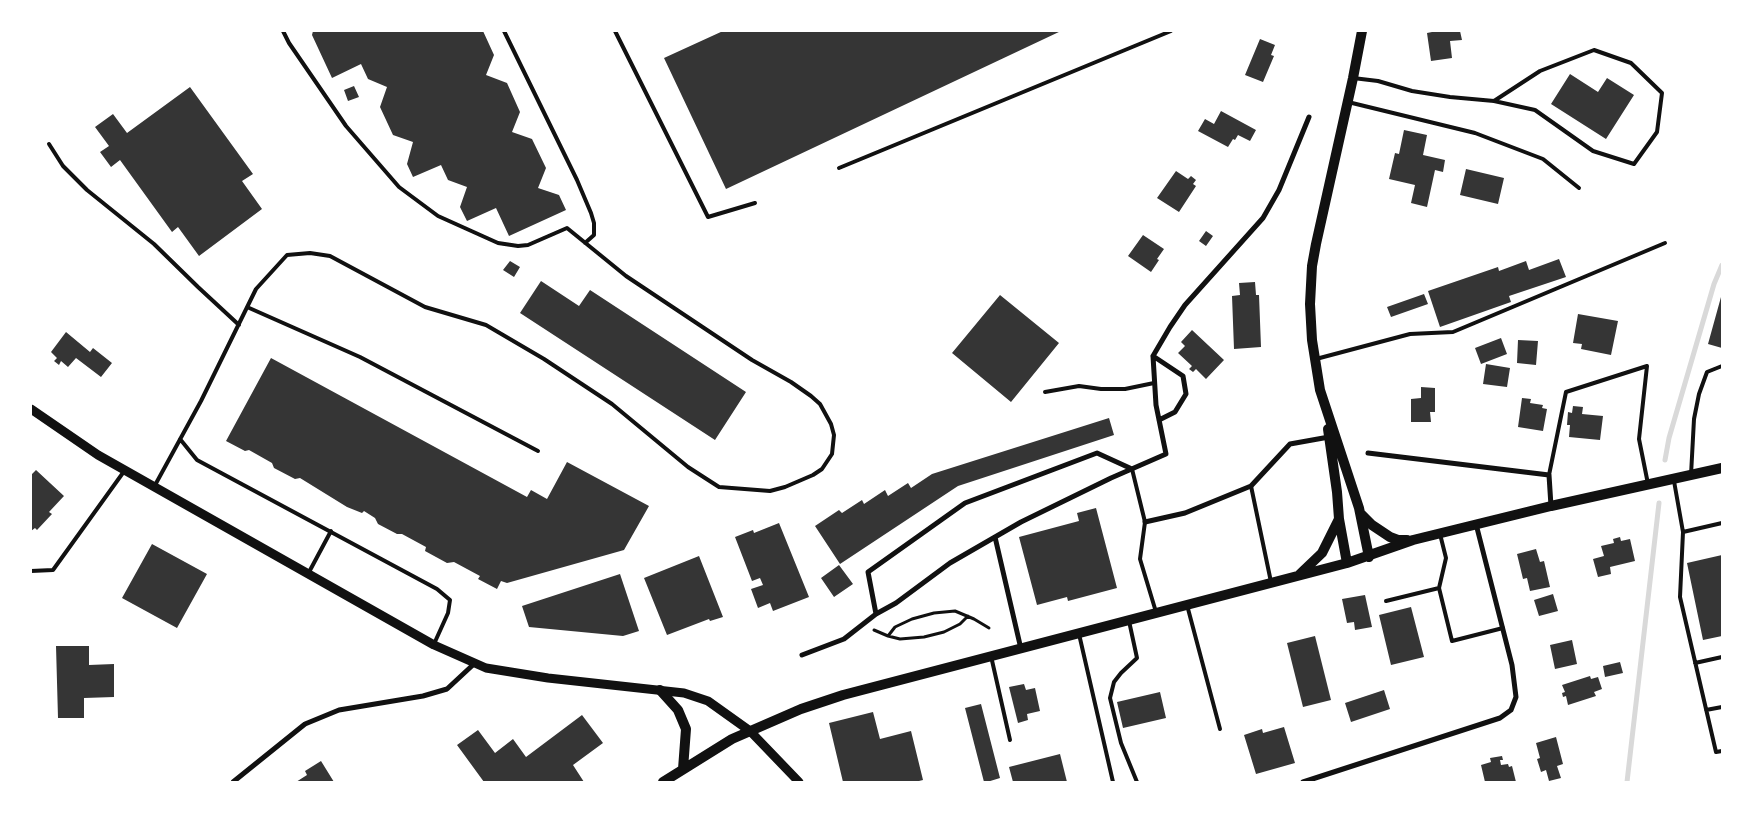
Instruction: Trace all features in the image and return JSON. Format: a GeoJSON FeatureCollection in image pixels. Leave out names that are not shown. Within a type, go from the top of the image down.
{"type":"FeatureCollection","features":[{"type":"Feature","properties":{"kind":"main road"},"geometry":{"type":"LineString","coordinates":[[1348,563],[1339,519],[1324,401],[1315,359],[1310,304],[1312,266],[1362,31]]}},
{"type":"Feature","properties":{"kind":"main road"},"geometry":{"type":"LineString","coordinates":[[1324,401],[1360,513],[1369,557]]}},
{"type":"Feature","properties":{"kind":"main road"},"geometry":{"type":"LineString","coordinates":[[663,782],[732,739],[801,709],[843,695],[1348,563],[1413,540],[1551,506],[1722,468]]}},
{"type":"Feature","properties":{"kind":"main road"},"geometry":{"type":"LineString","coordinates":[[1360,513],[1372,525],[1390,537],[1398,540],[1413,540]]}},
{"type":"Feature","properties":{"kind":"main road"},"geometry":{"type":"LineString","coordinates":[[1297,576],[1322,554],[1339,519]]}},
{"type":"Feature","properties":{"kind":"main road"},"geometry":{"type":"LineString","coordinates":[[660,690],[678,710],[686,729],[683,769]]}},
{"type":"Feature","properties":{"kind":"street"},"geometry":{"type":"LineString","coordinates":[[802,655],[844,639],[876,614],[896,603],[950,564],[1021,522],[1166,454],[1158,420],[1153,356],[1185,305],[1263,218],[1279,190],[1309,117]]}},
{"type":"Feature","properties":{"kind":"street"},"geometry":{"type":"LineString","coordinates":[[1153,356],[1183,376],[1186,394],[1175,412],[1158,420]]}},
{"type":"Feature","properties":{"kind":"street"},"geometry":{"type":"LineString","coordinates":[[31,409],[98,455],[434,645],[486,668],[548,678],[684,693],[708,701],[750,731],[799,782]]}},
{"type":"Feature","properties":{"kind":"street"},"geometry":{"type":"LineString","coordinates":[[1145,522],[1185,513],[1251,486],[1290,444],[1329,437]]}},
{"type":"Feature","properties":{"kind":"street"},"geometry":{"type":"LineString","coordinates":[[876,614],[868,572],[965,503],[1097,453],[1132,469]]}},
{"type":"Feature","properties":{"kind":"street"},"geometry":{"type":"LineString","coordinates":[[1368,453],[1549,475],[1551,506]]}},
{"type":"Feature","properties":{"kind":"street"},"geometry":{"type":"LineString","coordinates":[[1303,782],[1500,718],[1511,710],[1516,697],[1512,665],[1476,524]]}},
{"type":"Feature","properties":{"kind":"street"},"geometry":{"type":"LineString","coordinates":[[995,537],[1021,649]]}},
{"type":"Feature","properties":{"kind":"street"},"geometry":{"type":"LineString","coordinates":[[233,782],[305,724],[339,710],[424,696],[447,689],[476,663]]}},
{"type":"Feature","properties":{"kind":"lane"},"geometry":{"type":"LineString","coordinates":[[154,487],[201,401],[256,289],[287,255],[310,253],[330,256],[425,307],[486,325],[544,359],[612,404],[688,467],[719,487],[770,490],[803,480],[822,469],[832,454],[834,435],[827,414],[820,404],[801,388],[752,360],[626,276],[567,228],[528,245],[498,244],[438,216],[399,187],[346,126],[289,43],[283,31]]}},
{"type":"Feature","properties":{"kind":"lane"},"geometry":{"type":"LineString","coordinates":[[504,31],[577,180],[591,214],[594,223],[594,235],[585,243]]}},
{"type":"Feature","properties":{"kind":"lane"},"geometry":{"type":"LineString","coordinates":[[615,31],[708,217],[754,203]]}},
{"type":"Feature","properties":{"kind":"lane"},"geometry":{"type":"LineString","coordinates":[[840,168],[1171,31]]}},
{"type":"Feature","properties":{"kind":"lane"},"geometry":{"type":"LineString","coordinates":[[1353,78],[1378,81],[1412,91],[1494,101],[1535,110],[1593,151],[1634,164],[1657,132],[1662,92],[1631,63],[1594,50],[1540,71],[1494,101]]}},
{"type":"Feature","properties":{"kind":"lane"},"geometry":{"type":"LineString","coordinates":[[1348,102],[1475,133],[1542,160],[1579,188]]}},
{"type":"Feature","properties":{"kind":"lane"},"geometry":{"type":"LineString","coordinates":[[49,144],[64,166],[87,190],[154,244],[239,324]]}},
{"type":"Feature","properties":{"kind":"lane"},"geometry":{"type":"LineString","coordinates":[[1315,359],[1410,334],[1454,332],[1666,243]]}},
{"type":"Feature","properties":{"kind":"lane"},"geometry":{"type":"LineString","coordinates":[[247,307],[360,357],[538,450]]}},
{"type":"Feature","properties":{"kind":"lane"},"geometry":{"type":"LineString","coordinates":[[1549,475],[1566,392],[1646,366],[1639,439],[1649,485]]}},
{"type":"Feature","properties":{"kind":"lane"},"geometry":{"type":"LineString","coordinates":[[1690,475],[1694,419],[1699,394],[1707,372],[1722,366]]}},
{"type":"Feature","properties":{"kind":"lane"},"geometry":{"type":"LineString","coordinates":[[1045,392],[1079,386],[1101,389],[1124,389],[1154,383]]}},
{"type":"Feature","properties":{"kind":"lane"},"geometry":{"type":"LineString","coordinates":[[180,439],[197,460],[437,589],[450,600],[448,613],[434,645]]}},
{"type":"Feature","properties":{"kind":"lane"},"geometry":{"type":"LineString","coordinates":[[1132,469],[1145,522],[1140,559],[1157,613]]}},
{"type":"Feature","properties":{"kind":"lane"},"geometry":{"type":"LineString","coordinates":[[31,571],[53,570],[125,470]]}},
{"type":"Feature","properties":{"kind":"lane"},"geometry":{"type":"LineString","coordinates":[[1674,479],[1683,532],[1680,597],[1716,752],[1722,751]]}},
{"type":"Feature","properties":{"kind":"lane"},"geometry":{"type":"LineString","coordinates":[[1251,486],[1271,583]]}},
{"type":"Feature","properties":{"kind":"lane"},"geometry":{"type":"LineString","coordinates":[[1683,532],[1722,523]]}},
{"type":"Feature","properties":{"kind":"lane"},"geometry":{"type":"LineString","coordinates":[[308,574],[331,531]]}},
{"type":"Feature","properties":{"kind":"lane"},"geometry":{"type":"LineString","coordinates":[[1440,534],[1446,558],[1439,588],[1452,640],[1503,628]]}},
{"type":"Feature","properties":{"kind":"lane"},"geometry":{"type":"LineString","coordinates":[[1386,600],[1439,588]]}},
{"type":"Feature","properties":{"kind":"lane"},"geometry":{"type":"LineString","coordinates":[[1187,606],[1220,729]]}},
{"type":"Feature","properties":{"kind":"lane"},"geometry":{"type":"LineString","coordinates":[[1129,621],[1137,658],[1120,673],[1114,682],[1110,698],[1121,743],[1137,782]]}},
{"type":"Feature","properties":{"kind":"lane"},"geometry":{"type":"LineString","coordinates":[[1079,634],[1113,782]]}},
{"type":"Feature","properties":{"kind":"lane"},"geometry":{"type":"LineString","coordinates":[[991,656],[1010,740]]}},
{"type":"Feature","properties":{"kind":"lane"},"geometry":{"type":"LineString","coordinates":[[1695,663],[1722,657]]}},
{"type":"Feature","properties":{"kind":"lane"},"geometry":{"type":"LineString","coordinates":[[1706,710],[1722,707]]}},
{"type":"Feature","properties":{"kind":"lane"},"geometry":{"type":"LineString","coordinates":[[240,776],[244,782]]}},
{"type":"Feature","properties":{"kind":"path"},"geometry":{"type":"LineString","coordinates":[[888,636],[895,627],[912,619],[934,613],[955,611],[989,628]]}},
{"type":"Feature","properties":{"kind":"path"},"geometry":{"type":"LineString","coordinates":[[874,630],[888,636],[900,638],[924,637],[944,632],[960,624],[968,616]]}},
{"type":"Feature","properties":{"kind":"building"},"geometry":{"type":"Polygon","coordinates":[[[313,31],[483,31],[494,55],[486,75],[507,83],[520,112],[512,132],[532,139],[546,168],[538,188],[559,195],[566,210],[509,236],[496,208],[467,221],[460,207],[467,187],[448,180],[441,165],[413,177],[407,164],[413,142],[393,135],[380,107],[387,87],[368,79],[361,64],[332,78],[312,35],[313,31]]]}},
{"type":"Feature","properties":{"kind":"building"},"geometry":{"type":"Polygon","coordinates":[[[723,31],[1061,31],[726,189],[664,58],[723,31]]]}},
{"type":"Feature","properties":{"kind":"building"},"geometry":{"type":"Polygon","coordinates":[[[1460,31],[1462,40],[1450,41],[1452,58],[1431,61],[1427,33],[1460,31]]]}},
{"type":"Feature","properties":{"kind":"building"},"geometry":{"type":"Polygon","coordinates":[[[1260,39],[1275,45],[1271,55],[1274,56],[1263,82],[1245,75],[1260,39]]]}},
{"type":"Feature","properties":{"kind":"building"},"geometry":{"type":"Polygon","coordinates":[[[1570,74],[1598,92],[1607,78],[1634,95],[1606,139],[1551,104],[1570,74]]]}},
{"type":"Feature","properties":{"kind":"building"},"geometry":{"type":"Polygon","coordinates":[[[354,86],[359,97],[348,101],[344,90],[354,86]]]}},
{"type":"Feature","properties":{"kind":"building"},"geometry":{"type":"Polygon","coordinates":[[[190,87],[253,174],[242,181],[262,209],[199,256],[178,227],[172,232],[120,160],[111,167],[100,152],[109,146],[95,127],[113,114],[127,133],[190,87]]]}},
{"type":"Feature","properties":{"kind":"building"},"geometry":{"type":"Polygon","coordinates":[[[1221,111],[1256,130],[1250,141],[1238,135],[1228,147],[1198,131],[1205,119],[1214,124],[1221,111]]]}},
{"type":"Feature","properties":{"kind":"building"},"geometry":{"type":"Polygon","coordinates":[[[1404,130],[1427,135],[1423,155],[1445,160],[1443,172],[1435,170],[1427,207],[1411,203],[1415,185],[1389,179],[1395,153],[1399,154],[1404,130]]]}},
{"type":"Feature","properties":{"kind":"building"},"geometry":{"type":"Polygon","coordinates":[[[1466,169],[1504,178],[1498,204],[1460,195],[1466,169]]]}},
{"type":"Feature","properties":{"kind":"building"},"geometry":{"type":"Polygon","coordinates":[[[1176,171],[1188,179],[1191,176],[1196,180],[1193,184],[1196,186],[1179,212],[1157,198],[1176,171]]]}},
{"type":"Feature","properties":{"kind":"building"},"geometry":{"type":"Polygon","coordinates":[[[1206,231],[1213,236],[1206,246],[1199,241],[1206,231]]]}},
{"type":"Feature","properties":{"kind":"building"},"geometry":{"type":"Polygon","coordinates":[[[1143,235],[1164,249],[1151,272],[1128,256],[1143,235]]]}},
{"type":"Feature","properties":{"kind":"building"},"geometry":{"type":"Polygon","coordinates":[[[1559,259],[1566,277],[1509,296],[1511,302],[1440,327],[1428,291],[1498,267],[1499,271],[1526,261],[1529,270],[1559,259]]]}},
{"type":"Feature","properties":{"kind":"building"},"geometry":{"type":"Polygon","coordinates":[[[510,261],[520,267],[514,277],[503,270],[510,261]]]}},
{"type":"Feature","properties":{"kind":"building"},"geometry":{"type":"Polygon","coordinates":[[[541,281],[579,306],[590,290],[746,392],[715,440],[520,313],[541,281]]]}},
{"type":"Feature","properties":{"kind":"building"},"geometry":{"type":"Polygon","coordinates":[[[1255,282],[1256,295],[1259,295],[1261,347],[1234,349],[1232,296],[1240,295],[1239,283],[1255,282]]]}},
{"type":"Feature","properties":{"kind":"building"},"geometry":{"type":"Polygon","coordinates":[[[1424,294],[1428,304],[1391,317],[1387,307],[1424,294]]]}},
{"type":"Feature","properties":{"kind":"building"},"geometry":{"type":"Polygon","coordinates":[[[1000,295],[1059,343],[1011,402],[952,353],[1000,295]]]}},
{"type":"Feature","properties":{"kind":"building"},"geometry":{"type":"Polygon","coordinates":[[[1722,297],[1722,348],[1708,344],[1722,297]]]}},
{"type":"Feature","properties":{"kind":"building"},"geometry":{"type":"Polygon","coordinates":[[[1578,314],[1618,321],[1611,355],[1581,349],[1582,344],[1573,343],[1578,314]]]}},
{"type":"Feature","properties":{"kind":"building"},"geometry":{"type":"Polygon","coordinates":[[[1192,330],[1224,360],[1206,379],[1196,369],[1193,372],[1189,369],[1192,366],[1178,353],[1185,346],[1181,342],[1192,330]]]}},
{"type":"Feature","properties":{"kind":"building"},"geometry":{"type":"Polygon","coordinates":[[[66,332],[90,352],[93,348],[112,363],[101,377],[76,358],[68,367],[61,361],[59,365],[54,361],[57,358],[51,352],[66,332]]]}},
{"type":"Feature","properties":{"kind":"building"},"geometry":{"type":"Polygon","coordinates":[[[1501,338],[1507,354],[1481,364],[1475,348],[1501,338]]]}},
{"type":"Feature","properties":{"kind":"building"},"geometry":{"type":"Polygon","coordinates":[[[1518,340],[1538,341],[1536,365],[1517,363],[1518,340]]]}},
{"type":"Feature","properties":{"kind":"building"},"geometry":{"type":"Polygon","coordinates":[[[271,358],[527,497],[531,490],[547,499],[567,462],[649,506],[624,550],[507,583],[501,581],[497,589],[478,579],[480,576],[454,562],[447,563],[425,551],[426,547],[378,524],[375,518],[364,511],[362,513],[347,507],[300,478],[295,479],[274,468],[272,463],[249,450],[245,451],[226,441],[271,358]]]}},
{"type":"Feature","properties":{"kind":"building"},"geometry":{"type":"Polygon","coordinates":[[[1486,364],[1510,368],[1507,387],[1483,384],[1486,364]]]}},
{"type":"Feature","properties":{"kind":"building"},"geometry":{"type":"Polygon","coordinates":[[[1421,387],[1435,388],[1435,412],[1430,412],[1431,422],[1411,422],[1411,399],[1421,398],[1421,387]]]}},
{"type":"Feature","properties":{"kind":"building"},"geometry":{"type":"Polygon","coordinates":[[[1522,398],[1531,399],[1530,403],[1543,405],[1542,408],[1547,409],[1543,431],[1518,427],[1522,398]]]}},
{"type":"Feature","properties":{"kind":"building"},"geometry":{"type":"Polygon","coordinates":[[[1573,406],[1583,407],[1582,414],[1603,416],[1600,440],[1569,437],[1570,425],[1567,425],[1568,412],[1572,413],[1573,406]]]}},
{"type":"Feature","properties":{"kind":"building"},"geometry":{"type":"Polygon","coordinates":[[[1109,418],[1114,435],[958,486],[840,564],[815,526],[839,510],[842,513],[862,500],[864,504],[885,490],[888,496],[908,483],[911,488],[932,474],[1109,418]]]}},
{"type":"Feature","properties":{"kind":"building"},"geometry":{"type":"Polygon","coordinates":[[[36,470],[64,496],[49,512],[52,514],[37,530],[35,528],[31,531],[31,475],[36,470]]]}},
{"type":"Feature","properties":{"kind":"building"},"geometry":{"type":"Polygon","coordinates":[[[1096,508],[1117,588],[1068,601],[1067,597],[1037,605],[1019,537],[1079,521],[1077,513],[1096,508]]]}},
{"type":"Feature","properties":{"kind":"building"},"geometry":{"type":"Polygon","coordinates":[[[779,523],[809,597],[773,611],[770,603],[758,608],[751,589],[763,585],[760,578],[752,581],[735,537],[753,530],[754,533],[779,523]]]}},
{"type":"Feature","properties":{"kind":"building"},"geometry":{"type":"Polygon","coordinates":[[[1620,537],[1621,541],[1630,539],[1635,561],[1610,567],[1611,574],[1598,577],[1593,559],[1604,556],[1601,546],[1614,543],[1613,539],[1620,537]]]}},
{"type":"Feature","properties":{"kind":"building"},"geometry":{"type":"Polygon","coordinates":[[[152,544],[207,574],[177,628],[122,598],[152,544]]]}},
{"type":"Feature","properties":{"kind":"building"},"geometry":{"type":"Polygon","coordinates":[[[1536,549],[1540,562],[1544,561],[1550,587],[1530,591],[1527,578],[1523,579],[1517,554],[1536,549]]]}},
{"type":"Feature","properties":{"kind":"building"},"geometry":{"type":"Polygon","coordinates":[[[1722,555],[1722,636],[1703,640],[1687,563],[1722,555]]]}},
{"type":"Feature","properties":{"kind":"building"},"geometry":{"type":"Polygon","coordinates":[[[699,556],[723,617],[710,621],[709,619],[667,635],[644,578],[699,556]]]}},
{"type":"Feature","properties":{"kind":"building"},"geometry":{"type":"Polygon","coordinates":[[[839,565],[853,584],[834,597],[821,578],[839,565]]]}},
{"type":"Feature","properties":{"kind":"building"},"geometry":{"type":"Polygon","coordinates":[[[620,574],[639,631],[623,636],[529,627],[522,606],[620,574]]]}},
{"type":"Feature","properties":{"kind":"building"},"geometry":{"type":"Polygon","coordinates":[[[1553,594],[1558,611],[1539,616],[1534,600],[1553,594]]]}},
{"type":"Feature","properties":{"kind":"building"},"geometry":{"type":"Polygon","coordinates":[[[1365,595],[1372,627],[1355,630],[1354,622],[1347,623],[1342,599],[1365,595]]]}},
{"type":"Feature","properties":{"kind":"building"},"geometry":{"type":"Polygon","coordinates":[[[1411,607],[1424,657],[1391,665],[1379,615],[1411,607]]]}},
{"type":"Feature","properties":{"kind":"building"},"geometry":{"type":"Polygon","coordinates":[[[1315,636],[1331,700],[1303,707],[1287,643],[1315,636]]]}},
{"type":"Feature","properties":{"kind":"building"},"geometry":{"type":"Polygon","coordinates":[[[1572,640],[1577,664],[1555,669],[1550,645],[1572,640]]]}},
{"type":"Feature","properties":{"kind":"building"},"geometry":{"type":"Polygon","coordinates":[[[56,646],[89,646],[89,665],[114,664],[114,697],[84,698],[84,718],[58,718],[56,646]]]}},
{"type":"Feature","properties":{"kind":"building"},"geometry":{"type":"Polygon","coordinates":[[[1620,662],[1623,673],[1605,677],[1603,666],[1620,662]]]}},
{"type":"Feature","properties":{"kind":"building"},"geometry":{"type":"Polygon","coordinates":[[[1590,676],[1591,679],[1598,677],[1602,689],[1594,692],[1596,696],[1568,705],[1566,696],[1563,697],[1562,693],[1565,692],[1562,685],[1590,676]]]}},
{"type":"Feature","properties":{"kind":"building"},"geometry":{"type":"Polygon","coordinates":[[[1024,684],[1026,690],[1035,688],[1040,711],[1027,714],[1028,720],[1018,723],[1009,687],[1024,684]]]}},
{"type":"Feature","properties":{"kind":"building"},"geometry":{"type":"Polygon","coordinates":[[[1384,690],[1390,709],[1351,722],[1345,703],[1384,690]]]}},
{"type":"Feature","properties":{"kind":"building"},"geometry":{"type":"Polygon","coordinates":[[[1160,692],[1166,718],[1123,728],[1117,702],[1160,692]]]}},
{"type":"Feature","properties":{"kind":"building"},"geometry":{"type":"Polygon","coordinates":[[[981,704],[1000,778],[987,782],[984,782],[965,708],[981,704]]]}},
{"type":"Feature","properties":{"kind":"building"},"geometry":{"type":"Polygon","coordinates":[[[873,712],[880,739],[911,731],[923,780],[915,782],[843,782],[829,723],[873,712]]]}},
{"type":"Feature","properties":{"kind":"building"},"geometry":{"type":"Polygon","coordinates":[[[582,715],[603,743],[573,765],[584,782],[484,782],[457,745],[478,730],[495,753],[513,739],[526,757],[582,715]]]}},
{"type":"Feature","properties":{"kind":"building"},"geometry":{"type":"Polygon","coordinates":[[[1284,727],[1295,763],[1256,774],[1244,735],[1262,729],[1263,733],[1284,727]]]}},
{"type":"Feature","properties":{"kind":"building"},"geometry":{"type":"Polygon","coordinates":[[[1556,737],[1563,764],[1557,766],[1561,778],[1549,781],[1546,770],[1541,772],[1537,759],[1540,758],[1536,743],[1556,737]]]}},
{"type":"Feature","properties":{"kind":"building"},"geometry":{"type":"Polygon","coordinates":[[[1060,754],[1067,782],[1013,782],[1009,767],[1060,754]]]}},
{"type":"Feature","properties":{"kind":"building"},"geometry":{"type":"Polygon","coordinates":[[[1502,756],[1503,760],[1500,760],[1501,765],[1508,764],[1509,767],[1512,766],[1516,782],[1485,782],[1481,765],[1491,762],[1490,758],[1502,756]]]}},
{"type":"Feature","properties":{"kind":"building"},"geometry":{"type":"Polygon","coordinates":[[[321,761],[334,782],[296,782],[307,775],[305,771],[321,761]]]}},
{"type":"Feature","properties":{"kind":"waterway"},"geometry":{"type":"LineString","coordinates":[[1665,460],[1669,438],[1714,284],[1722,265]]}},
{"type":"Feature","properties":{"kind":"waterway"},"geometry":{"type":"LineString","coordinates":[[1627,782],[1659,503]]}}]}
